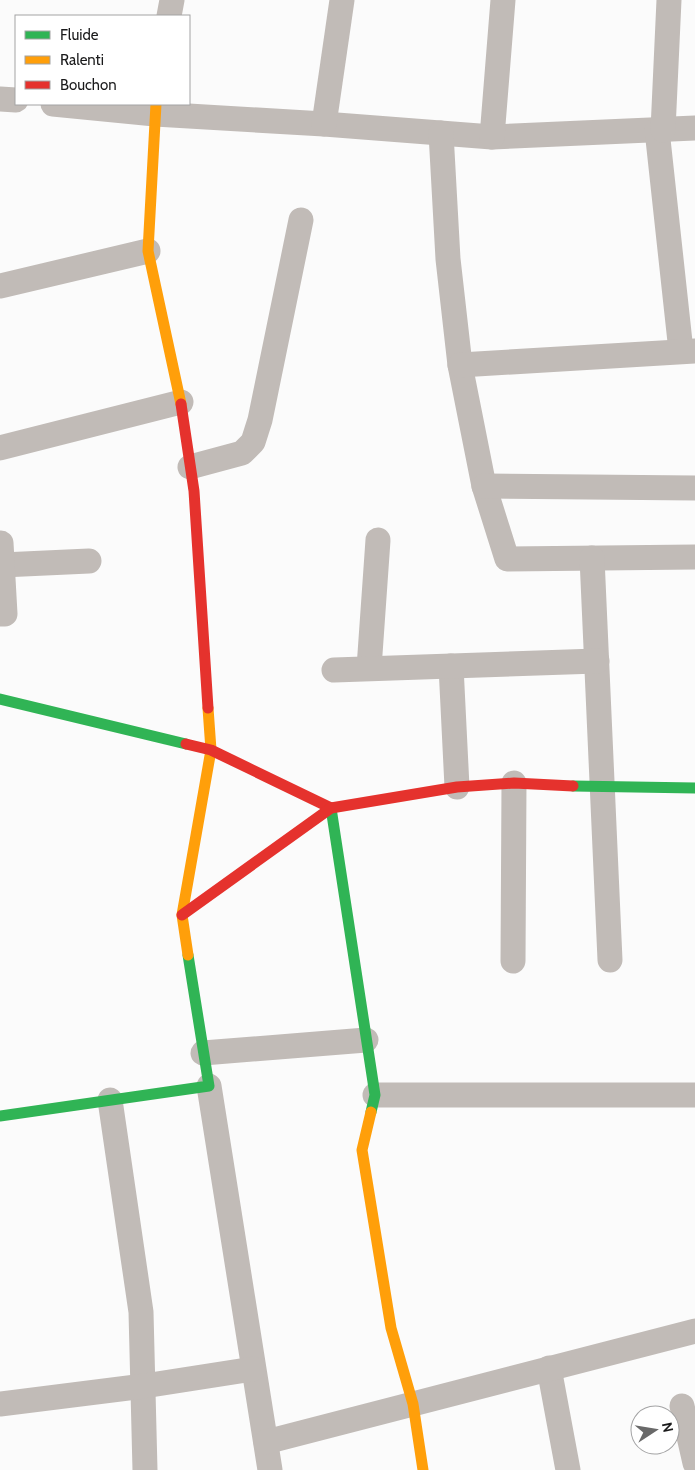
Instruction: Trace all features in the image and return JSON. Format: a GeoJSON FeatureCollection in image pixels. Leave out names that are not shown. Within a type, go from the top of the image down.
{"type":"FeatureCollection","features":[{"type":"Feature","properties":{"kind":"street"},"geometry":{"type":"LineString","coordinates":[[169,15],[172,0]]}},
{"type":"Feature","properties":{"kind":"street"},"geometry":{"type":"LineString","coordinates":[[324,124],[342,0]]}},
{"type":"Feature","properties":{"kind":"street"},"geometry":{"type":"LineString","coordinates":[[492,137],[503,0]]}},
{"type":"Feature","properties":{"kind":"street"},"geometry":{"type":"LineString","coordinates":[[460,365],[688,351],[660,130],[669,0]]}},
{"type":"Feature","properties":{"kind":"street"},"geometry":{"type":"LineString","coordinates":[[0,98],[15,100]]}},
{"type":"Feature","properties":{"kind":"street"},"geometry":{"type":"LineString","coordinates":[[74,105],[156,109],[492,137],[695,128]]}},
{"type":"Feature","properties":{"kind":"street"},"geometry":{"type":"LineString","coordinates":[[156,109],[148,251],[181,402],[194,491],[211,750],[182,915],[270,1470]]}},
{"type":"Feature","properties":{"kind":"street"},"geometry":{"type":"LineString","coordinates":[[441,133],[448,259],[460,365],[484,486],[507,559],[695,557]]}},
{"type":"Feature","properties":{"kind":"street"},"geometry":{"type":"LineString","coordinates":[[190,467],[242,453],[253,442],[260,420],[301,220]]}},
{"type":"Feature","properties":{"kind":"street"},"geometry":{"type":"LineString","coordinates":[[0,286],[148,251]]}},
{"type":"Feature","properties":{"kind":"street"},"geometry":{"type":"LineString","coordinates":[[0,448],[181,402]]}},
{"type":"Feature","properties":{"kind":"street"},"geometry":{"type":"LineString","coordinates":[[484,486],[695,488]]}},
{"type":"Feature","properties":{"kind":"street"},"geometry":{"type":"LineString","coordinates":[[369,668],[378,540]]}},
{"type":"Feature","properties":{"kind":"street"},"geometry":{"type":"LineString","coordinates":[[0,614],[5,614],[2,554],[89,561]]}},
{"type":"Feature","properties":{"kind":"street"},"geometry":{"type":"LineString","coordinates":[[592,558],[610,960]]}},
{"type":"Feature","properties":{"kind":"street"},"geometry":{"type":"LineString","coordinates":[[334,670],[596,661]]}},
{"type":"Feature","properties":{"kind":"street"},"geometry":{"type":"LineString","coordinates":[[451,666],[457,787]]}},
{"type":"Feature","properties":{"kind":"street"},"geometry":{"type":"LineString","coordinates":[[0,699],[211,750],[331,808]]}},
{"type":"Feature","properties":{"kind":"street"},"geometry":{"type":"LineString","coordinates":[[182,915],[331,808],[457,787],[514,783],[602,787],[695,788]]}},
{"type":"Feature","properties":{"kind":"street"},"geometry":{"type":"LineString","coordinates":[[513,961],[514,783]]}},
{"type":"Feature","properties":{"kind":"street"},"geometry":{"type":"LineString","coordinates":[[331,808],[375,1095],[362,1150],[391,1328],[413,1404],[424,1470]]}},
{"type":"Feature","properties":{"kind":"street"},"geometry":{"type":"LineString","coordinates":[[203,1053],[366,1040]]}},
{"type":"Feature","properties":{"kind":"street"},"geometry":{"type":"LineString","coordinates":[[0,1116],[209,1086]]}},
{"type":"Feature","properties":{"kind":"street"},"geometry":{"type":"LineString","coordinates":[[375,1095],[695,1095]]}},
{"type":"Feature","properties":{"kind":"street"},"geometry":{"type":"LineString","coordinates":[[110,1100],[141,1312],[145,1470]]}},
{"type":"Feature","properties":{"kind":"street"},"geometry":{"type":"LineString","coordinates":[[266,1442],[695,1331]]}},
{"type":"Feature","properties":{"kind":"street"},"geometry":{"type":"LineString","coordinates":[[549,1368],[568,1470]]}},
{"type":"Feature","properties":{"kind":"street"},"geometry":{"type":"LineString","coordinates":[[0,1404],[254,1370]]}},
{"type":"Feature","properties":{"kind":"street"},"geometry":{"type":"LineString","coordinates":[[682,1406],[695,1463]]}},
{"type":"Feature","properties":{"kind":"traffic: fast"},"geometry":{"type":"LineString","coordinates":[[0,699],[186,744]]}},
{"type":"Feature","properties":{"kind":"traffic: fast"},"geometry":{"type":"LineString","coordinates":[[573,786],[695,788]]}},
{"type":"Feature","properties":{"kind":"traffic: fast"},"geometry":{"type":"LineString","coordinates":[[331,808],[375,1095],[371,1112]]}},
{"type":"Feature","properties":{"kind":"traffic: fast"},"geometry":{"type":"LineString","coordinates":[[0,1116],[209,1086],[188,955]]}},
{"type":"Feature","properties":{"kind":"traffic: slow"},"geometry":{"type":"LineString","coordinates":[[156,105],[148,251],[181,404]]}},
{"type":"Feature","properties":{"kind":"traffic: slow"},"geometry":{"type":"LineString","coordinates":[[188,955],[182,915],[211,750],[208,708]]}},
{"type":"Feature","properties":{"kind":"traffic: slow"},"geometry":{"type":"LineString","coordinates":[[371,1112],[362,1150],[391,1328],[413,1404],[423,1470]]}},
{"type":"Feature","properties":{"kind":"traffic: jam"},"geometry":{"type":"LineString","coordinates":[[181,404],[194,491],[208,708]]}},
{"type":"Feature","properties":{"kind":"traffic: jam"},"geometry":{"type":"LineString","coordinates":[[186,744],[211,750],[331,808]]}},
{"type":"Feature","properties":{"kind":"traffic: jam"},"geometry":{"type":"LineString","coordinates":[[182,915],[331,808],[457,787],[514,783],[573,786]]}}]}
